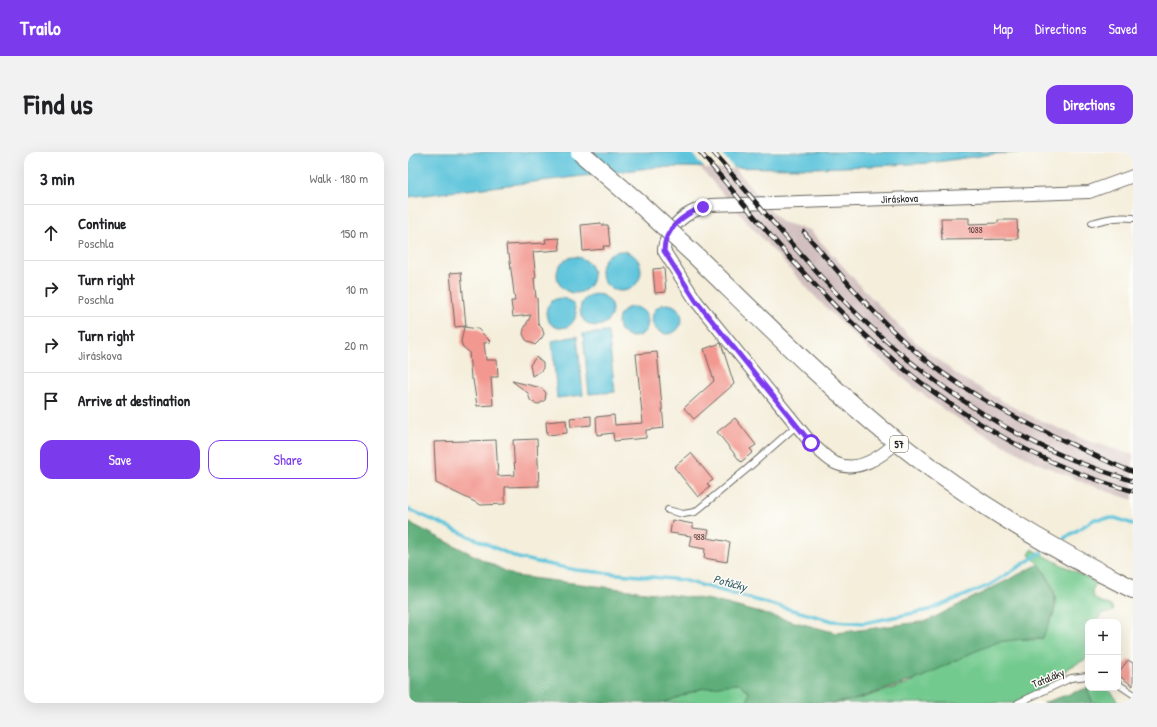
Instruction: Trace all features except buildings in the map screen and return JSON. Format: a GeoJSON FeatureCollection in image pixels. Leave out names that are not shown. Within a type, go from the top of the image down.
{"type":"FeatureCollection","features":[{"type":"Feature","properties":{"kind":"main road","name":"57"},"geometry":{"type":"LineString","coordinates":[[580,152],[641,205],[697,257],[831,386],[897,442],[940,475],[991,510],[1056,549],[1133,589]]}},
{"type":"Feature","properties":{"kind":"street","name":"Jiráskova"},"geometry":{"type":"LineString","coordinates":[[796,426],[692,295],[664,251],[664,245],[671,230],[681,218],[690,212],[711,204],[1089,192],[1133,176]]}},
{"type":"Feature","properties":{"kind":"street"},"geometry":{"type":"LineString","coordinates":[[796,426],[824,455],[836,463],[846,466],[858,465],[871,461],[886,452],[897,442]]}},
{"type":"Feature","properties":{"kind":"lane"},"geometry":{"type":"LineString","coordinates":[[1092,223],[1109,218],[1133,218]]}},
{"type":"Feature","properties":{"kind":"lane"},"geometry":{"type":"LineString","coordinates":[[668,510],[683,514],[696,512],[796,426]]}},
{"type":"Feature","properties":{"kind":"lane","name":"Tataláky"},"geometry":{"type":"LineString","coordinates":[[1018,703],[1071,678],[1085,676]]}},
{"type":"Feature","properties":{"kind":"lane"},"geometry":{"type":"LineString","coordinates":[[1121,686],[1133,694]]}},
{"type":"Feature","properties":{"kind":"shaded area"},"geometry":{"type":"Polygon","coordinates":[[[687,152],[721,152],[781,222],[810,230],[867,293],[912,339],[959,376],[1020,411],[1085,440],[1133,455],[1133,500],[1097,488],[1035,462],[947,412],[920,392],[867,348],[819,301],[746,221],[687,152]]]}},
{"type":"Feature","properties":{"kind":"green space"},"geometry":{"type":"Polygon","coordinates":[[[408,522],[515,576],[711,600],[837,633],[927,621],[1039,564],[1054,593],[1054,609],[1042,639],[1022,639],[998,642],[969,654],[922,677],[854,700],[831,703],[747,703],[749,692],[739,683],[700,689],[663,703],[408,703],[408,522]]]}},
{"type":"Feature","properties":{"kind":"green space"},"geometry":{"type":"Polygon","coordinates":[[[1032,549],[1096,583],[1092,591],[1095,598],[1112,607],[1113,611],[1102,613],[1098,619],[1085,619],[1085,660],[1067,669],[1061,676],[1019,703],[831,703],[862,698],[907,684],[981,648],[998,642],[1022,639],[1042,639],[1053,616],[1055,607],[1054,590],[1051,582],[1041,567],[1029,555],[1032,549]]]}},
{"type":"Feature","properties":{"kind":"green space"},"geometry":{"type":"Polygon","coordinates":[[[739,683],[747,686],[751,697],[748,703],[663,703],[700,689],[739,683]]]}},
{"type":"Feature","properties":{"kind":"green space"},"geometry":{"type":"Polygon","coordinates":[[[1085,689],[1085,691],[1088,691],[1093,703],[1043,703],[1085,689]]]}},
{"type":"Feature","properties":{"kind":"green space"},"geometry":{"type":"Polygon","coordinates":[[[1088,691],[1110,691],[1118,703],[1092,703],[1088,691]]]}},
{"type":"Feature","properties":{"kind":"water"},"geometry":{"type":"Polygon","coordinates":[[[1029,152],[994,154],[929,163],[872,166],[813,168],[658,167],[408,197],[408,153],[1029,152]]]}},
{"type":"Feature","properties":{"kind":"water"},"geometry":{"type":"Polygon","coordinates":[[[625,251],[632,254],[638,260],[641,271],[640,279],[632,288],[625,291],[617,291],[610,288],[602,279],[601,267],[604,260],[613,252],[625,251]]]}},
{"type":"Feature","properties":{"kind":"water"},"geometry":{"type":"Polygon","coordinates":[[[575,257],[588,262],[593,275],[588,288],[575,293],[562,288],[557,275],[562,262],[575,257]]]}},
{"type":"Feature","properties":{"kind":"water"},"geometry":{"type":"Polygon","coordinates":[[[596,294],[607,299],[612,310],[607,321],[596,326],[585,321],[580,310],[585,299],[596,294]]]}},
{"type":"Feature","properties":{"kind":"water"},"geometry":{"type":"Polygon","coordinates":[[[561,298],[567,299],[575,307],[575,319],[567,327],[561,328],[555,327],[547,319],[546,313],[547,307],[555,299],[561,298]]]}},
{"type":"Feature","properties":{"kind":"water"},"geometry":{"type":"Polygon","coordinates":[[[667,304],[677,309],[682,319],[677,329],[667,334],[657,329],[652,319],[657,309],[667,304]]]}},
{"type":"Feature","properties":{"kind":"water"},"geometry":{"type":"Polygon","coordinates":[[[633,307],[639,308],[647,316],[647,328],[639,336],[633,337],[627,336],[619,328],[618,322],[619,316],[627,308],[633,307]]]}},
{"type":"Feature","properties":{"kind":"water"},"geometry":{"type":"Polygon","coordinates":[[[608,332],[615,392],[589,394],[583,334],[608,332]]]}},
{"type":"Feature","properties":{"kind":"water"},"geometry":{"type":"Polygon","coordinates":[[[577,336],[583,395],[557,398],[552,341],[577,336]]]}},
{"type":"Feature","properties":{"kind":"pier"},"geometry":{"type":"Polygon","coordinates":[[[691,152],[720,152],[735,169],[705,169],[691,152]]]}},
{"type":"Feature","properties":{"kind":"waterway","name":"Potůčky"},"geometry":{"type":"LineString","coordinates":[[408,509],[518,558],[576,570],[682,580],[833,621],[864,623],[929,610],[990,585],[1042,552]]}},
{"type":"Feature","properties":{"kind":"waterway","name":"Potůčky"},"geometry":{"type":"LineString","coordinates":[[1060,541],[1095,519],[1115,518],[1133,524]]}},
{"type":"Feature","properties":{"kind":"railway"},"geometry":{"type":"LineString","coordinates":[[700,152],[762,226],[805,274],[849,320],[901,367],[962,412],[1027,450],[1097,480],[1133,491]]}},
{"type":"Feature","properties":{"kind":"railway"},"geometry":{"type":"LineString","coordinates":[[713,152],[782,233],[829,285],[879,335],[925,373],[965,402],[1029,440],[1073,460],[1133,481]]}},
{"type":"Feature","properties":{"kind":"railway"},"geometry":{"type":"LineString","coordinates":[[804,232],[880,318],[925,360],[944,374],[984,400],[1026,423],[1117,466],[1133,472]]}},
{"type":"Feature","properties":{"kind":"route"},"geometry":{"type":"LineString","coordinates":[[703,207],[690,212],[681,218],[671,230],[664,245],[664,251],[696,301],[811,443]]}}]}
